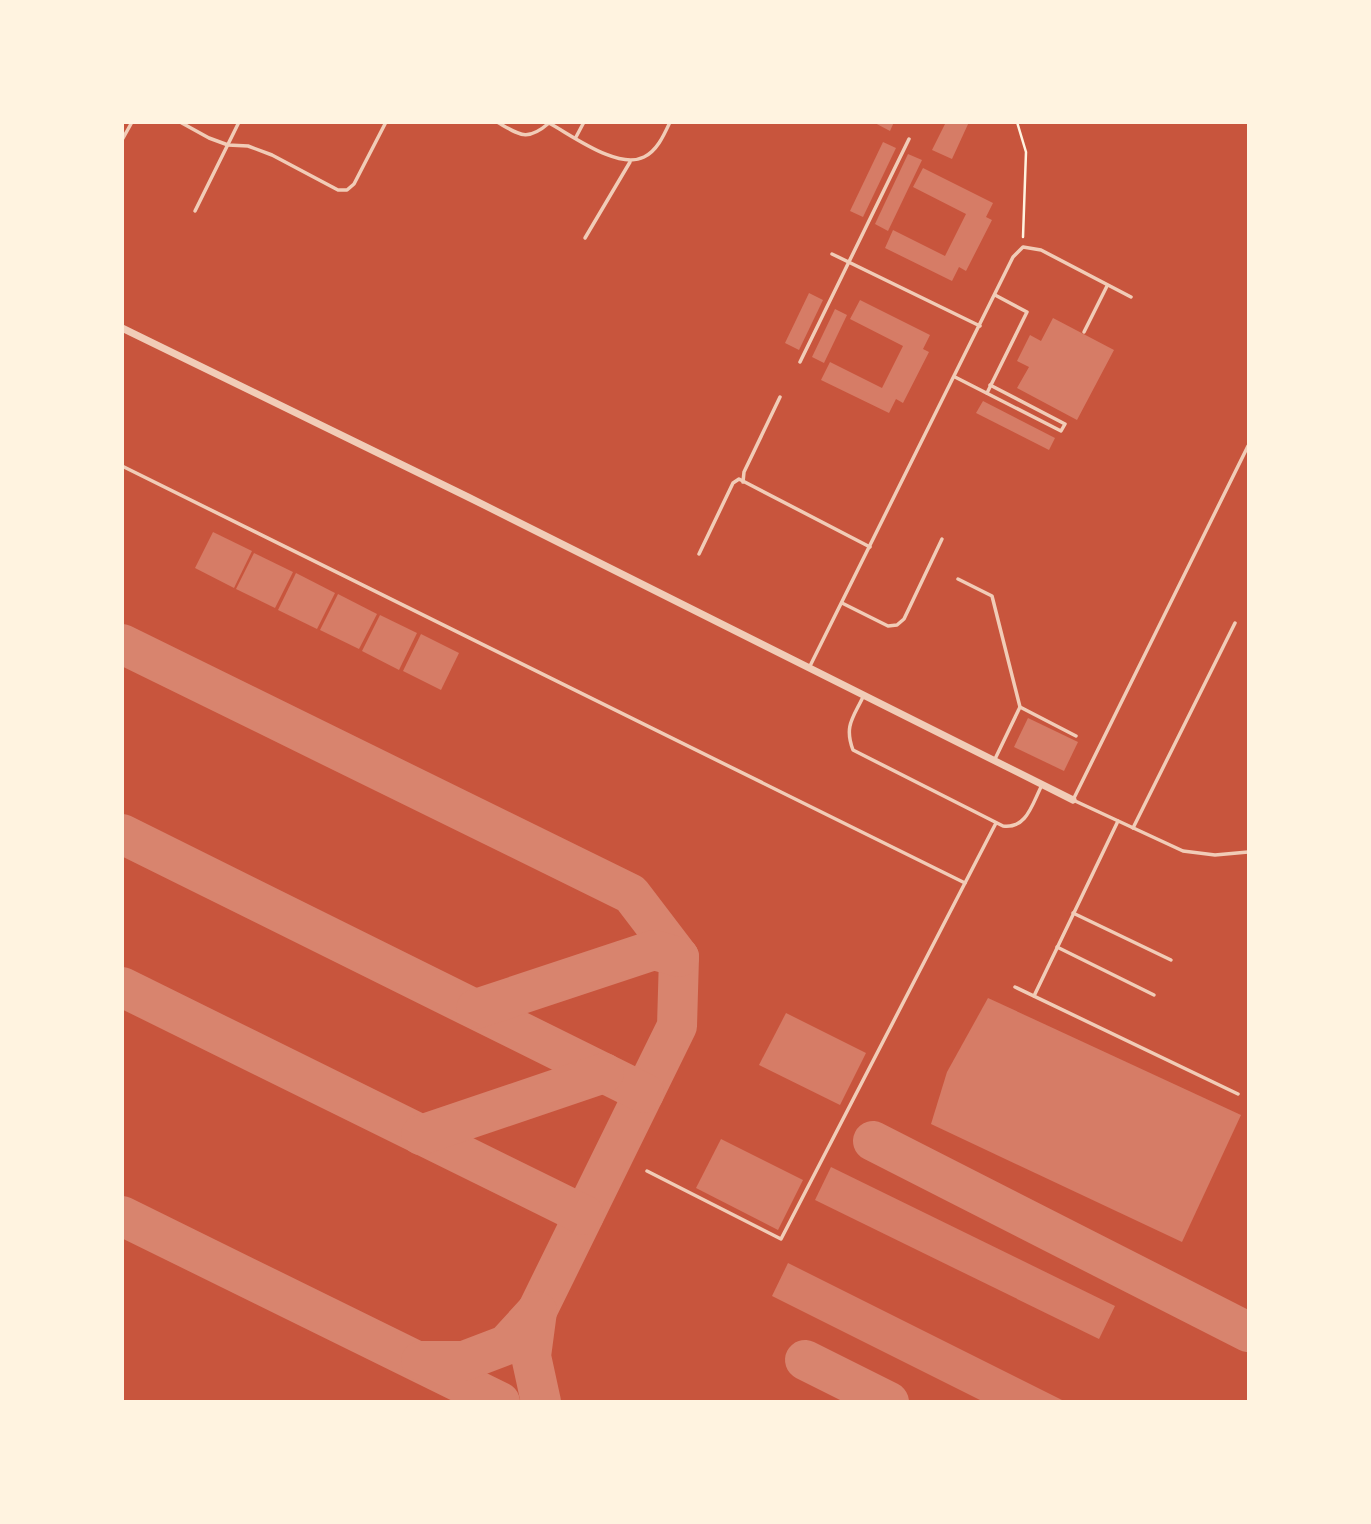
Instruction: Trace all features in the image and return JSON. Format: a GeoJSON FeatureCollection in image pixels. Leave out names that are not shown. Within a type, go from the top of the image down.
{"type":"FeatureCollection","features":[{"type":"Feature","properties":{"kind":"street"},"geometry":{"type":"LineString","coordinates":[[122,328],[468,497],[1073,800]]}},
{"type":"Feature","properties":{"kind":"lane"},"geometry":{"type":"LineString","coordinates":[[122,140],[132,122]]}},
{"type":"Feature","properties":{"kind":"lane"},"geometry":{"type":"LineString","coordinates":[[180,122],[209,138],[229,145],[248,146],[272,155],[338,190],[347,190],[354,184],[386,122]]}},
{"type":"Feature","properties":{"kind":"lane"},"geometry":{"type":"LineString","coordinates":[[195,211],[239,122]]}},
{"type":"Feature","properties":{"kind":"lane"},"geometry":{"type":"LineString","coordinates":[[496,122],[522,136],[537,133],[549,123],[613,158],[630,162],[646,157],[657,147],[670,122]]}},
{"type":"Feature","properties":{"kind":"lane"},"geometry":{"type":"LineString","coordinates":[[576,138],[584,122]]}},
{"type":"Feature","properties":{"kind":"lane"},"geometry":{"type":"LineString","coordinates":[[800,362],[909,139]]}},
{"type":"Feature","properties":{"kind":"lane"},"geometry":{"type":"LineString","coordinates":[[585,238],[630,162]]}},
{"type":"Feature","properties":{"kind":"lane"},"geometry":{"type":"LineString","coordinates":[[809,668],[1013,257],[1023,247],[1041,250],[1131,297]]}},
{"type":"Feature","properties":{"kind":"lane"},"geometry":{"type":"LineString","coordinates":[[832,254],[980,326]]}},
{"type":"Feature","properties":{"kind":"lane"},"geometry":{"type":"LineString","coordinates":[[1084,332],[1107,286]]}},
{"type":"Feature","properties":{"kind":"lane"},"geometry":{"type":"LineString","coordinates":[[987,393],[1027,312],[995,295]]}},
{"type":"Feature","properties":{"kind":"lane"},"geometry":{"type":"LineString","coordinates":[[954,377],[1061,431],[1065,424],[990,385]]}},
{"type":"Feature","properties":{"kind":"lane"},"geometry":{"type":"LineString","coordinates":[[743,482],[744,472],[780,397]]}},
{"type":"Feature","properties":{"kind":"lane"},"geometry":{"type":"LineString","coordinates":[[1248,446],[1073,800],[1183,851],[1215,855],[1248,852]]}},
{"type":"Feature","properties":{"kind":"lane"},"geometry":{"type":"LineString","coordinates":[[122,466],[965,883]]}},
{"type":"Feature","properties":{"kind":"lane"},"geometry":{"type":"LineString","coordinates":[[699,554],[733,482],[739,479],[870,547]]}},
{"type":"Feature","properties":{"kind":"lane"},"geometry":{"type":"LineString","coordinates":[[842,603],[888,626],[897,625],[904,619],[942,539]]}},
{"type":"Feature","properties":{"kind":"lane"},"geometry":{"type":"LineString","coordinates":[[958,579],[992,596],[1020,707],[994,761]]}},
{"type":"Feature","properties":{"kind":"lane"},"geometry":{"type":"LineString","coordinates":[[1133,828],[1235,623]]}},
{"type":"Feature","properties":{"kind":"lane"},"geometry":{"type":"LineString","coordinates":[[864,696],[848,727],[848,738],[853,750],[996,822],[1013,827],[1024,822],[1041,785]]}},
{"type":"Feature","properties":{"kind":"lane"},"geometry":{"type":"LineString","coordinates":[[1020,707],[1076,736]]}},
{"type":"Feature","properties":{"kind":"lane"},"geometry":{"type":"LineString","coordinates":[[1034,996],[1118,821]]}},
{"type":"Feature","properties":{"kind":"lane"},"geometry":{"type":"LineString","coordinates":[[647,1171],[781,1239],[996,822]]}},
{"type":"Feature","properties":{"kind":"lane"},"geometry":{"type":"LineString","coordinates":[[1073,913],[1171,960]]}},
{"type":"Feature","properties":{"kind":"lane"},"geometry":{"type":"LineString","coordinates":[[1057,947],[1154,995]]}},
{"type":"Feature","properties":{"kind":"lane"},"geometry":{"type":"LineString","coordinates":[[1015,987],[1238,1094]]}},
{"type":"Feature","properties":{"kind":"path"},"geometry":{"type":"LineString","coordinates":[[1017,122],[1026,152],[1023,247]]}},
{"type":"Feature","properties":{"kind":"building"},"geometry":{"type":"Polygon","coordinates":[[[873,122],[894,122],[890,131],[873,122]]]}},
{"type":"Feature","properties":{"kind":"building"},"geometry":{"type":"Polygon","coordinates":[[[946,122],[969,122],[952,159],[932,150],[946,122]]]}},
{"type":"Feature","properties":{"kind":"building"},"geometry":{"type":"Polygon","coordinates":[[[883,142],[896,148],[863,217],[850,211],[883,142]]]}},
{"type":"Feature","properties":{"kind":"building"},"geometry":{"type":"Polygon","coordinates":[[[908,154],[922,160],[888,231],[875,224],[908,154]]]}},
{"type":"Feature","properties":{"kind":"building"},"geometry":{"type":"Polygon","coordinates":[[[923,168],[993,203],[986,217],[992,220],[966,271],[959,267],[952,281],[885,248],[893,230],[945,256],[966,214],[913,187],[923,168]]]}},
{"type":"Feature","properties":{"kind":"building"},"geometry":{"type":"Polygon","coordinates":[[[809,293],[823,300],[799,350],[785,343],[809,293]]]}},
{"type":"Feature","properties":{"kind":"building"},"geometry":{"type":"Polygon","coordinates":[[[860,300],[930,335],[923,349],[929,352],[903,403],[896,399],[889,413],[821,380],[830,362],[882,388],[903,346],[850,319],[860,300]]]}},
{"type":"Feature","properties":{"kind":"building"},"geometry":{"type":"Polygon","coordinates":[[[835,309],[847,315],[824,363],[812,357],[835,309]]]}},
{"type":"Feature","properties":{"kind":"building"},"geometry":{"type":"Polygon","coordinates":[[[1053,318],[1114,350],[1077,420],[1017,388],[1029,367],[1017,361],[1030,335],[1041,341],[1053,318]]]}},
{"type":"Feature","properties":{"kind":"building"},"geometry":{"type":"Polygon","coordinates":[[[983,401],[1055,438],[1049,450],[976,413],[983,401]]]}},
{"type":"Feature","properties":{"kind":"building"},"geometry":{"type":"Polygon","coordinates":[[[213,532],[252,551],[234,588],[195,568],[213,532]]]}},
{"type":"Feature","properties":{"kind":"building"},"geometry":{"type":"Polygon","coordinates":[[[254,553],[293,572],[275,608],[236,589],[254,553]]]}},
{"type":"Feature","properties":{"kind":"building"},"geometry":{"type":"Polygon","coordinates":[[[296,573],[335,593],[317,629],[278,610],[296,573]]]}},
{"type":"Feature","properties":{"kind":"building"},"geometry":{"type":"Polygon","coordinates":[[[338,594],[377,614],[359,649],[320,630],[338,594]]]}},
{"type":"Feature","properties":{"kind":"building"},"geometry":{"type":"Polygon","coordinates":[[[380,615],[417,633],[399,670],[362,651],[380,615]]]}},
{"type":"Feature","properties":{"kind":"building"},"geometry":{"type":"Polygon","coordinates":[[[421,634],[459,653],[441,690],[403,671],[421,634]]]}},
{"type":"Feature","properties":{"kind":"building"},"geometry":{"type":"Polygon","coordinates":[[[1028,718],[1078,742],[1064,771],[1014,747],[1028,718]]]}},
{"type":"Feature","properties":{"kind":"building"},"geometry":{"type":"Polygon","coordinates":[[[988,998],[1241,1115],[1182,1242],[931,1124],[947,1072],[988,998]]]}},
{"type":"Feature","properties":{"kind":"building"},"geometry":{"type":"Polygon","coordinates":[[[786,1013],[866,1053],[840,1105],[759,1065],[786,1013]]]}},
{"type":"Feature","properties":{"kind":"building"},"geometry":{"type":"Polygon","coordinates":[[[721,1139],[803,1180],[778,1230],[696,1188],[721,1139]]]}},
{"type":"Feature","properties":{"kind":"building"},"geometry":{"type":"Polygon","coordinates":[[[831,1167],[1115,1306],[1099,1339],[815,1200],[831,1167]]]}},
{"type":"Feature","properties":{"kind":"building"},"geometry":{"type":"Polygon","coordinates":[[[788,1263],[1066,1402],[984,1402],[772,1296],[788,1263]]]}},
{"type":"Feature","properties":{"kind":"taxiway"},"geometry":{"type":"LineString","coordinates":[[122,644],[631,894],[679,957],[677,1026],[537,1311]]}},
{"type":"Feature","properties":{"kind":"taxiway"},"geometry":{"type":"LineString","coordinates":[[122,834],[644,1093]]}},
{"type":"Feature","properties":{"kind":"taxiway"},"geometry":{"type":"LineString","coordinates":[[476,1009],[654,950],[679,957]]}},
{"type":"Feature","properties":{"kind":"taxiway"},"geometry":{"type":"LineString","coordinates":[[122,987],[584,1215]]}},
{"type":"Feature","properties":{"kind":"taxiway"},"geometry":{"type":"LineString","coordinates":[[421,1135],[604,1073]]}},
{"type":"Feature","properties":{"kind":"taxiway"},"geometry":{"type":"LineString","coordinates":[[873,1141],[1248,1332]]}},
{"type":"Feature","properties":{"kind":"taxiway"},"geometry":{"type":"LineString","coordinates":[[122,1216],[500,1402]]}},
{"type":"Feature","properties":{"kind":"taxiway"},"geometry":{"type":"LineString","coordinates":[[421,1361],[464,1361],[506,1345],[537,1311],[531,1356],[541,1402]]}},
{"type":"Feature","properties":{"kind":"taxiway"},"geometry":{"type":"LineString","coordinates":[[805,1360],[889,1402]]}}]}
